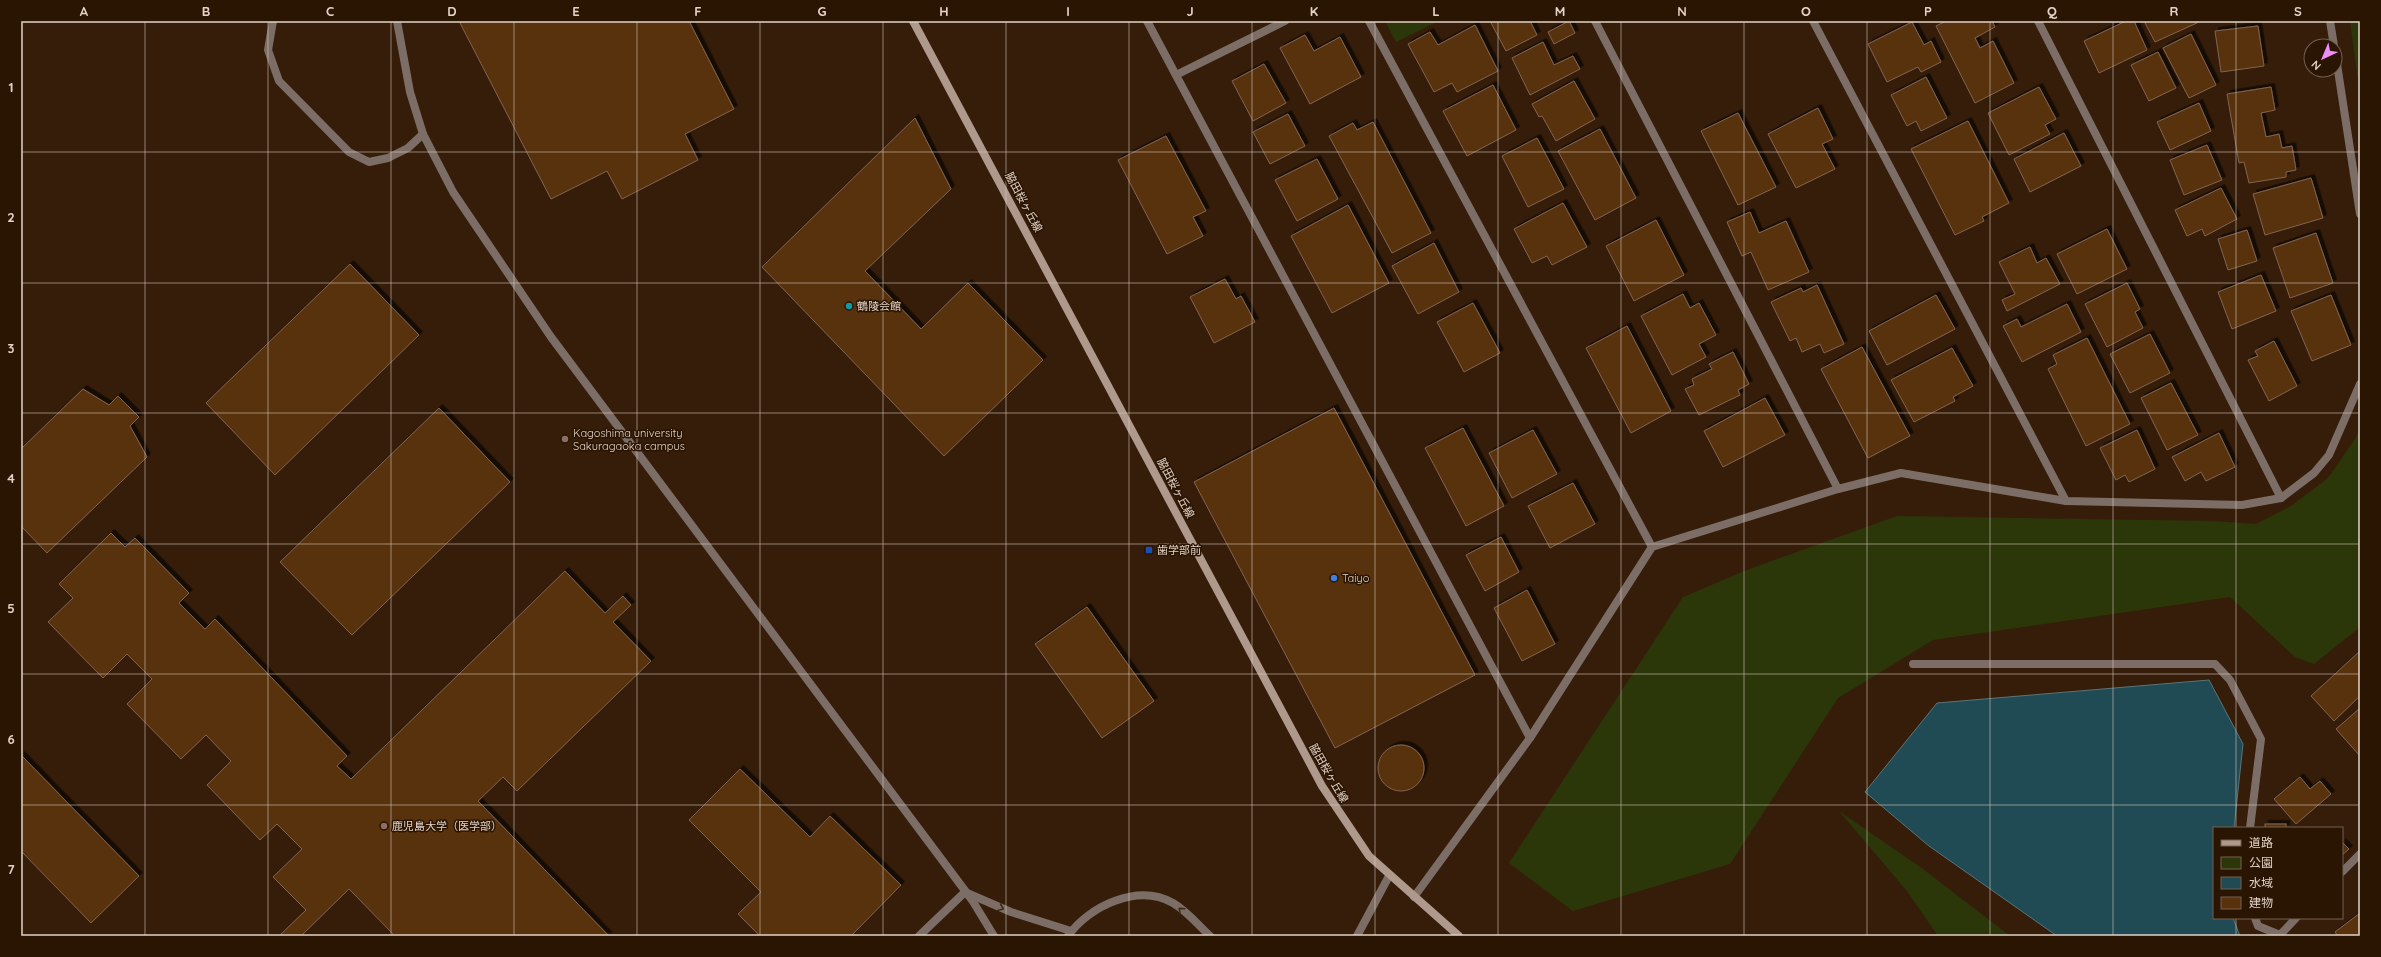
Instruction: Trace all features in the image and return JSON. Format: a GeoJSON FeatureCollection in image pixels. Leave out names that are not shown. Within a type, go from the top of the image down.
{"type":"FeatureCollection","features":[{"type":"Feature","properties":{"kind":"street"},"geometry":{"type":"LineString","coordinates":[[273,21],[268,50],[279,81],[349,152],[369,162],[388,158],[408,148],[422,134]]}},
{"type":"Feature","properties":{"kind":"street"},"geometry":{"type":"LineString","coordinates":[[397,21],[410,92],[422,134],[453,192],[551,337],[965,892],[994,936]]}},
{"type":"Feature","properties":{"kind":"street","name":"脇田桜ヶ丘線"},"geometry":{"type":"LineString","coordinates":[[913,21],[1322,786],[1369,856],[1389,876],[1459,936]]}},
{"type":"Feature","properties":{"kind":"street"},"geometry":{"type":"LineString","coordinates":[[1148,21],[1530,738]]}},
{"type":"Feature","properties":{"kind":"street"},"geometry":{"type":"LineString","coordinates":[[1176,75],[1285,21]]}},
{"type":"Feature","properties":{"kind":"street"},"geometry":{"type":"LineString","coordinates":[[1369,21],[1652,547]]}},
{"type":"Feature","properties":{"kind":"street"},"geometry":{"type":"LineString","coordinates":[[1595,21],[1838,489]]}},
{"type":"Feature","properties":{"kind":"street"},"geometry":{"type":"LineString","coordinates":[[1813,21],[2066,501]]}},
{"type":"Feature","properties":{"kind":"street"},"geometry":{"type":"LineString","coordinates":[[2038,21],[2281,498]]}},
{"type":"Feature","properties":{"kind":"street"},"geometry":{"type":"LineString","coordinates":[[2330,21],[2333,38]]}},
{"type":"Feature","properties":{"kind":"street"},"geometry":{"type":"LineString","coordinates":[[2339,78],[2360,214]]}},
{"type":"Feature","properties":{"kind":"street"},"geometry":{"type":"LineString","coordinates":[[1414,897],[1530,738],[1652,547],[1838,489],[1901,473],[2066,501],[2242,505],[2281,498],[2314,473],[2329,455],[2360,384]]}},
{"type":"Feature","properties":{"kind":"street"},"geometry":{"type":"LineString","coordinates":[[1913,664],[2215,664],[2230,680],[2261,739],[2250,827]]}},
{"type":"Feature","properties":{"kind":"street"},"geometry":{"type":"LineString","coordinates":[[2343,871],[2360,854]]}},
{"type":"Feature","properties":{"kind":"street"},"geometry":{"type":"LineString","coordinates":[[1357,936],[1389,876]]}},
{"type":"Feature","properties":{"kind":"street"},"geometry":{"type":"LineString","coordinates":[[965,892],[1011,912],[1070,934],[1077,923],[1098,908],[1127,897],[1152,896],[1173,903],[1210,936]]}},
{"type":"Feature","properties":{"kind":"street"},"geometry":{"type":"LineString","coordinates":[[919,936],[965,892]]}},
{"type":"Feature","properties":{"kind":"street"},"geometry":{"type":"LineString","coordinates":[[2255,919],[2258,926],[2280,935],[2295,919]]}},
{"type":"Feature","properties":{"kind":"green space"},"geometry":{"type":"Polygon","coordinates":[[[1385,21],[1438,21],[1396,42],[1385,21]]]}},
{"type":"Feature","properties":{"kind":"green space"},"geometry":{"type":"Polygon","coordinates":[[[2350,21],[2360,21],[2360,96],[2350,21]]]}},
{"type":"Feature","properties":{"kind":"green space"},"geometry":{"type":"Polygon","coordinates":[[[2360,428],[2360,627],[2314,664],[2295,657],[2230,597],[1933,640],[1838,698],[1730,864],[1573,911],[1509,863],[1683,597],[1747,570],[1897,516],[2212,521],[2256,524],[2291,506],[2328,478],[2355,439],[2360,428]]]}},
{"type":"Feature","properties":{"kind":"green space"},"geometry":{"type":"Polygon","coordinates":[[[1839,811],[1923,869],[2010,936],[1938,936],[1907,891],[1839,811]]]}},
{"type":"Feature","properties":{"kind":"water"},"geometry":{"type":"Polygon","coordinates":[[[2209,680],[2243,744],[2234,827],[2213,827],[2213,919],[2233,919],[2240,936],[2057,936],[1929,846],[1865,792],[1937,703],[2209,680]]]}},
{"type":"Feature","properties":{"kind":"building"},"geometry":{"type":"Polygon","coordinates":[[[464,21],[689,21],[734,109],[685,134],[698,160],[622,199],[607,171],[551,199],[460,23],[464,21]]]}},
{"type":"Feature","properties":{"kind":"building"},"geometry":{"type":"Polygon","coordinates":[[[1490,21],[1530,21],[1537,35],[1506,51],[1490,21]]]}},
{"type":"Feature","properties":{"kind":"building"},"geometry":{"type":"Polygon","coordinates":[[[1569,21],[1575,33],[1554,44],[1548,32],[1569,21]]]}},
{"type":"Feature","properties":{"kind":"building"},"geometry":{"type":"Polygon","coordinates":[[[1946,21],[1992,21],[1995,27],[1975,38],[1980,48],[1993,41],[2014,83],[1975,103],[1936,26],[1946,21]]]}},
{"type":"Feature","properties":{"kind":"building"},"geometry":{"type":"Polygon","coordinates":[[[2126,21],[2134,21],[2147,50],[2099,73],[2084,41],[2126,21]]]}},
{"type":"Feature","properties":{"kind":"building"},"geometry":{"type":"Polygon","coordinates":[[[2144,21],[2198,21],[2199,22],[2155,42],[2144,21]]]}},
{"type":"Feature","properties":{"kind":"building"},"geometry":{"type":"Polygon","coordinates":[[[1912,22],[1924,45],[1931,41],[1941,62],[1921,72],[1918,67],[1887,82],[1868,44],[1912,22]]]}},
{"type":"Feature","properties":{"kind":"building"},"geometry":{"type":"Polygon","coordinates":[[[1475,25],[1498,71],[1457,92],[1452,83],[1434,92],[1408,44],[1430,32],[1438,45],[1475,25]]]}},
{"type":"Feature","properties":{"kind":"building"},"geometry":{"type":"Polygon","coordinates":[[[2258,26],[2264,66],[2221,72],[2215,31],[2258,26]]]}},
{"type":"Feature","properties":{"kind":"building"},"geometry":{"type":"Polygon","coordinates":[[[2191,34],[2216,85],[2189,98],[2163,48],[2191,34]]]}},
{"type":"Feature","properties":{"kind":"building"},"geometry":{"type":"Polygon","coordinates":[[[1305,35],[1314,51],[1340,37],[1361,77],[1310,104],[1280,48],[1305,35]]]}},
{"type":"Feature","properties":{"kind":"building"},"geometry":{"type":"Polygon","coordinates":[[[1543,42],[1554,65],[1573,56],[1580,69],[1530,95],[1512,58],[1543,42]]]}},
{"type":"Feature","properties":{"kind":"building"},"geometry":{"type":"Polygon","coordinates":[[[2158,52],[2176,88],[2149,101],[2131,65],[2158,52]]]}},
{"type":"Feature","properties":{"kind":"building"},"geometry":{"type":"Polygon","coordinates":[[[1264,64],[1286,103],[1253,121],[1232,81],[1264,64]]]}},
{"type":"Feature","properties":{"kind":"building"},"geometry":{"type":"Polygon","coordinates":[[[1926,77],[1947,118],[1921,131],[1916,121],[1907,126],[1891,95],[1926,77]]]}},
{"type":"Feature","properties":{"kind":"building"},"geometry":{"type":"Polygon","coordinates":[[[1574,81],[1595,119],[1556,141],[1542,116],[1539,117],[1532,104],[1574,81]]]}},
{"type":"Feature","properties":{"kind":"building"},"geometry":{"type":"Polygon","coordinates":[[[1493,85],[1516,130],[1467,156],[1443,111],[1493,85]]]}},
{"type":"Feature","properties":{"kind":"building"},"geometry":{"type":"Polygon","coordinates":[[[2039,87],[2056,119],[2045,125],[2050,134],[2009,155],[1988,113],[2039,87]]]}},
{"type":"Feature","properties":{"kind":"building"},"geometry":{"type":"Polygon","coordinates":[[[2271,87],[2275,110],[2261,113],[2266,137],[2279,134],[2282,148],[2292,146],[2296,170],[2286,172],[2286,177],[2249,183],[2244,162],[2239,163],[2227,94],[2271,87]]]}},
{"type":"Feature","properties":{"kind":"building"},"geometry":{"type":"Polygon","coordinates":[[[2199,103],[2211,131],[2170,150],[2157,122],[2199,103]]]}},
{"type":"Feature","properties":{"kind":"building"},"geometry":{"type":"Polygon","coordinates":[[[1818,108],[1833,139],[1822,144],[1835,169],[1796,188],[1768,134],[1818,108]]]}},
{"type":"Feature","properties":{"kind":"building"},"geometry":{"type":"Polygon","coordinates":[[[1738,113],[1776,187],[1738,205],[1701,131],[1738,113]]]}},
{"type":"Feature","properties":{"kind":"building"},"geometry":{"type":"Polygon","coordinates":[[[1288,114],[1305,146],[1270,164],[1253,132],[1288,114]]]}},
{"type":"Feature","properties":{"kind":"building","name":"鶴陵会館"},"geometry":{"type":"Polygon","coordinates":[[[915,118],[951,189],[865,271],[921,329],[968,283],[1043,360],[944,456],[762,267],[915,118]]]}},
{"type":"Feature","properties":{"kind":"building"},"geometry":{"type":"Polygon","coordinates":[[[1968,121],[2009,203],[1982,217],[1984,221],[1955,235],[1911,149],[1968,121]]]}},
{"type":"Feature","properties":{"kind":"building"},"geometry":{"type":"Polygon","coordinates":[[[1373,122],[1431,233],[1392,253],[1329,136],[1353,123],[1357,130],[1373,122]]]}},
{"type":"Feature","properties":{"kind":"building"},"geometry":{"type":"Polygon","coordinates":[[[1600,129],[1636,198],[1595,220],[1558,151],[1600,129]]]}},
{"type":"Feature","properties":{"kind":"building"},"geometry":{"type":"Polygon","coordinates":[[[2064,133],[2081,166],[2030,192],[2014,159],[2064,133]]]}},
{"type":"Feature","properties":{"kind":"building"},"geometry":{"type":"Polygon","coordinates":[[[1166,136],[1206,211],[1193,217],[1203,236],[1167,254],[1118,160],[1166,136]]]}},
{"type":"Feature","properties":{"kind":"building"},"geometry":{"type":"Polygon","coordinates":[[[1537,138],[1564,189],[1528,207],[1502,156],[1537,138]]]}},
{"type":"Feature","properties":{"kind":"building"},"geometry":{"type":"Polygon","coordinates":[[[2207,145],[2222,180],[2184,195],[2170,160],[2207,145]]]}},
{"type":"Feature","properties":{"kind":"building"},"geometry":{"type":"Polygon","coordinates":[[[1317,159],[1338,199],[1297,221],[1275,180],[1317,159]]]}},
{"type":"Feature","properties":{"kind":"building"},"geometry":{"type":"Polygon","coordinates":[[[2311,178],[2323,218],[2265,235],[2253,194],[2311,178]]]}},
{"type":"Feature","properties":{"kind":"building"},"geometry":{"type":"Polygon","coordinates":[[[2221,188],[2237,219],[2205,236],[2202,229],[2187,236],[2175,210],[2221,188]]]}},
{"type":"Feature","properties":{"kind":"building"},"geometry":{"type":"Polygon","coordinates":[[[1563,203],[1587,247],[1552,265],[1547,256],[1532,263],[1514,229],[1563,203]]]}},
{"type":"Feature","properties":{"kind":"building"},"geometry":{"type":"Polygon","coordinates":[[[1348,205],[1389,283],[1332,313],[1291,236],[1348,205]]]}},
{"type":"Feature","properties":{"kind":"building"},"geometry":{"type":"Polygon","coordinates":[[[1750,212],[1759,233],[1786,221],[1809,272],[1768,290],[1751,252],[1742,256],[1727,222],[1750,212]]]}},
{"type":"Feature","properties":{"kind":"building"},"geometry":{"type":"Polygon","coordinates":[[[1656,220],[1684,275],[1634,301],[1606,246],[1656,220]]]}},
{"type":"Feature","properties":{"kind":"building"},"geometry":{"type":"Polygon","coordinates":[[[2107,229],[2127,269],[2077,294],[2057,254],[2107,229]]]}},
{"type":"Feature","properties":{"kind":"building"},"geometry":{"type":"Polygon","coordinates":[[[2247,230],[2257,261],[2228,270],[2218,239],[2247,230]]]}},
{"type":"Feature","properties":{"kind":"building"},"geometry":{"type":"Polygon","coordinates":[[[2316,233],[2333,283],[2290,298],[2273,248],[2316,233]]]}},
{"type":"Feature","properties":{"kind":"building"},"geometry":{"type":"Polygon","coordinates":[[[1434,243],[1459,292],[1418,314],[1392,266],[1434,243]]]}},
{"type":"Feature","properties":{"kind":"building"},"geometry":{"type":"Polygon","coordinates":[[[2030,247],[2037,263],[2046,258],[2060,284],[2007,311],[2002,300],[2015,294],[1999,262],[2030,247]]]}},
{"type":"Feature","properties":{"kind":"building"},"geometry":{"type":"Polygon","coordinates":[[[350,264],[419,335],[275,475],[206,403],[350,264]]]}},
{"type":"Feature","properties":{"kind":"building"},"geometry":{"type":"Polygon","coordinates":[[[2261,275],[2276,311],[2232,329],[2218,292],[2261,275]]]}},
{"type":"Feature","properties":{"kind":"building"},"geometry":{"type":"Polygon","coordinates":[[[1225,279],[1236,299],[1241,296],[1255,322],[1214,343],[1190,297],[1225,279]]]}},
{"type":"Feature","properties":{"kind":"building"},"geometry":{"type":"Polygon","coordinates":[[[2127,283],[2140,309],[2135,312],[2143,328],[2107,347],[2085,304],[2127,283]]]}},
{"type":"Feature","properties":{"kind":"building"},"geometry":{"type":"Polygon","coordinates":[[[1817,285],[1844,344],[1824,353],[1820,344],[1802,352],[1796,338],[1790,341],[1771,302],[1801,288],[1803,292],[1817,285]]]}},
{"type":"Feature","properties":{"kind":"building"},"geometry":{"type":"Polygon","coordinates":[[[1683,294],[1690,308],[1699,303],[1716,335],[1699,344],[1706,357],[1672,375],[1641,316],[1683,294]]]}},
{"type":"Feature","properties":{"kind":"building"},"geometry":{"type":"Polygon","coordinates":[[[1936,295],[1955,329],[1887,365],[1869,331],[1936,295]]]}},
{"type":"Feature","properties":{"kind":"building"},"geometry":{"type":"Polygon","coordinates":[[[2331,295],[2351,345],[2312,361],[2291,311],[2331,295]]]}},
{"type":"Feature","properties":{"kind":"building"},"geometry":{"type":"Polygon","coordinates":[[[1473,303],[1500,353],[1464,372],[1437,322],[1473,303]]]}},
{"type":"Feature","properties":{"kind":"building"},"geometry":{"type":"Polygon","coordinates":[[[2067,304],[2081,332],[2022,362],[2003,326],[2017,319],[2021,327],[2067,304]]]}},
{"type":"Feature","properties":{"kind":"building"},"geometry":{"type":"Polygon","coordinates":[[[1627,326],[1671,411],[1631,433],[1586,348],[1627,326]]]}},
{"type":"Feature","properties":{"kind":"building"},"geometry":{"type":"Polygon","coordinates":[[[2150,334],[2170,373],[2130,393],[2110,354],[2150,334]]]}},
{"type":"Feature","properties":{"kind":"building"},"geometry":{"type":"Polygon","coordinates":[[[2087,338],[2130,424],[2086,446],[2048,369],[2057,364],[2053,355],[2087,338]]]}},
{"type":"Feature","properties":{"kind":"building"},"geometry":{"type":"Polygon","coordinates":[[[2274,341],[2297,386],[2269,401],[2248,360],[2258,356],[2255,351],[2274,341]]]}},
{"type":"Feature","properties":{"kind":"building"},"geometry":{"type":"Polygon","coordinates":[[[1862,347],[1910,436],[1868,458],[1821,369],[1862,347]]]}},
{"type":"Feature","properties":{"kind":"building"},"geometry":{"type":"Polygon","coordinates":[[[1952,348],[1973,386],[1953,397],[1955,401],[1914,422],[1891,380],[1952,348]]]}},
{"type":"Feature","properties":{"kind":"building"},"geometry":{"type":"Polygon","coordinates":[[[1733,352],[1749,384],[1738,390],[1740,395],[1699,415],[1685,389],[1694,385],[1692,379],[1712,369],[1709,364],[1733,352]]]}},
{"type":"Feature","properties":{"kind":"building"},"geometry":{"type":"Polygon","coordinates":[[[2171,383],[2198,435],[2167,450],[2141,398],[2171,383]]]}},
{"type":"Feature","properties":{"kind":"building"},"geometry":{"type":"Polygon","coordinates":[[[83,389],[109,405],[118,396],[139,417],[130,426],[147,457],[47,553],[21,526],[21,449],[83,389]]]}},
{"type":"Feature","properties":{"kind":"building"},"geometry":{"type":"Polygon","coordinates":[[[1765,398],[1785,435],[1723,467],[1704,431],[1765,398]]]}},
{"type":"Feature","properties":{"kind":"building"},"geometry":{"type":"Polygon","coordinates":[[[439,408],[510,482],[352,635],[280,562],[439,408]]]}},
{"type":"Feature","properties":{"kind":"building","name":"Taiyo"},"geometry":{"type":"Polygon","coordinates":[[[1334,408],[1475,675],[1335,748],[1194,482],[1334,408]]]}},
{"type":"Feature","properties":{"kind":"building"},"geometry":{"type":"Polygon","coordinates":[[[1463,428],[1504,506],[1466,526],[1425,448],[1463,428]]]}},
{"type":"Feature","properties":{"kind":"building"},"geometry":{"type":"Polygon","coordinates":[[[1533,430],[1557,474],[1512,498],[1489,453],[1533,430]]]}},
{"type":"Feature","properties":{"kind":"building"},"geometry":{"type":"Polygon","coordinates":[[[2137,430],[2155,469],[2129,482],[2125,475],[2116,480],[2100,448],[2137,430]]]}},
{"type":"Feature","properties":{"kind":"building"},"geometry":{"type":"Polygon","coordinates":[[[2219,433],[2235,467],[2206,481],[2201,472],[2185,481],[2172,457],[2219,433]]]}},
{"type":"Feature","properties":{"kind":"building"},"geometry":{"type":"Polygon","coordinates":[[[1573,483],[1595,524],[1550,548],[1528,506],[1573,483]]]}},
{"type":"Feature","properties":{"kind":"building"},"geometry":{"type":"Polygon","coordinates":[[[111,533],[125,547],[135,538],[189,593],[179,603],[205,629],[215,619],[347,756],[337,766],[351,779],[565,571],[605,613],[623,596],[631,605],[613,622],[651,661],[517,791],[503,777],[478,801],[609,936],[395,936],[349,889],[301,936],[279,936],[306,910],[273,877],[302,849],[277,824],[260,840],[207,785],[231,761],[206,735],[181,759],[127,704],[152,679],[127,654],[103,678],[48,622],[73,598],[59,584],[111,533]]]}},
{"type":"Feature","properties":{"kind":"building"},"geometry":{"type":"Polygon","coordinates":[[[1501,537],[1519,572],[1485,591],[1466,555],[1501,537]]]}},
{"type":"Feature","properties":{"kind":"building"},"geometry":{"type":"Polygon","coordinates":[[[1527,590],[1555,644],[1522,661],[1494,608],[1527,590]]]}},
{"type":"Feature","properties":{"kind":"building"},"geometry":{"type":"Polygon","coordinates":[[[1087,607],[1154,701],[1102,738],[1035,644],[1087,607]]]}},
{"type":"Feature","properties":{"kind":"building"},"geometry":{"type":"Polygon","coordinates":[[[2360,651],[2360,696],[2334,721],[2311,696],[2360,651]]]}},
{"type":"Feature","properties":{"kind":"building"},"geometry":{"type":"Polygon","coordinates":[[[2360,708],[2360,756],[2336,729],[2360,708]]]}},
{"type":"Feature","properties":{"kind":"building"},"geometry":{"type":"Polygon","coordinates":[[[1406,745],[1418,751],[1423,759],[1423,777],[1418,785],[1410,790],[1396,791],[1384,785],[1379,777],[1378,763],[1384,751],[1392,746],[1406,745]]]}},
{"type":"Feature","properties":{"kind":"building"},"geometry":{"type":"Polygon","coordinates":[[[21,755],[139,876],[91,923],[21,851],[21,755]]]}},
{"type":"Feature","properties":{"kind":"building"},"geometry":{"type":"Polygon","coordinates":[[[740,769],[810,837],[830,816],[901,885],[851,936],[760,936],[738,914],[761,892],[689,820],[740,769]]]}},
{"type":"Feature","properties":{"kind":"building"},"geometry":{"type":"Polygon","coordinates":[[[2300,777],[2310,789],[2320,781],[2331,794],[2296,824],[2274,799],[2300,777]]]}},
{"type":"Feature","properties":{"kind":"building"},"geometry":{"type":"Polygon","coordinates":[[[2265,824],[2286,824],[2286,827],[2265,827],[2265,824]]]}},
{"type":"Feature","properties":{"kind":"building"},"geometry":{"type":"Polygon","coordinates":[[[2343,843],[2349,849],[2343,854],[2343,843]]]}},
{"type":"Feature","properties":{"kind":"building"},"geometry":{"type":"Polygon","coordinates":[[[2360,913],[2360,936],[2338,936],[2335,932],[2360,913]]]}},
{"type":"Feature","properties":{"kind":"place","name":"鶴陵会館"},"geometry":{"type":"Point","coordinates":[849,306]}},
{"type":"Feature","properties":{"kind":"place","name":"Kagoshima university Sakuragaoka campus"},"geometry":{"type":"Point","coordinates":[565,439]}},
{"type":"Feature","properties":{"kind":"place","name":"歯学部前"},"geometry":{"type":"Point","coordinates":[1149,550]}},
{"type":"Feature","properties":{"kind":"place","name":"Taiyo"},"geometry":{"type":"Point","coordinates":[1334,578]}},
{"type":"Feature","properties":{"kind":"place","name":"鹿児島大学（医学部）"},"geometry":{"type":"Point","coordinates":[384,826]}}]}
